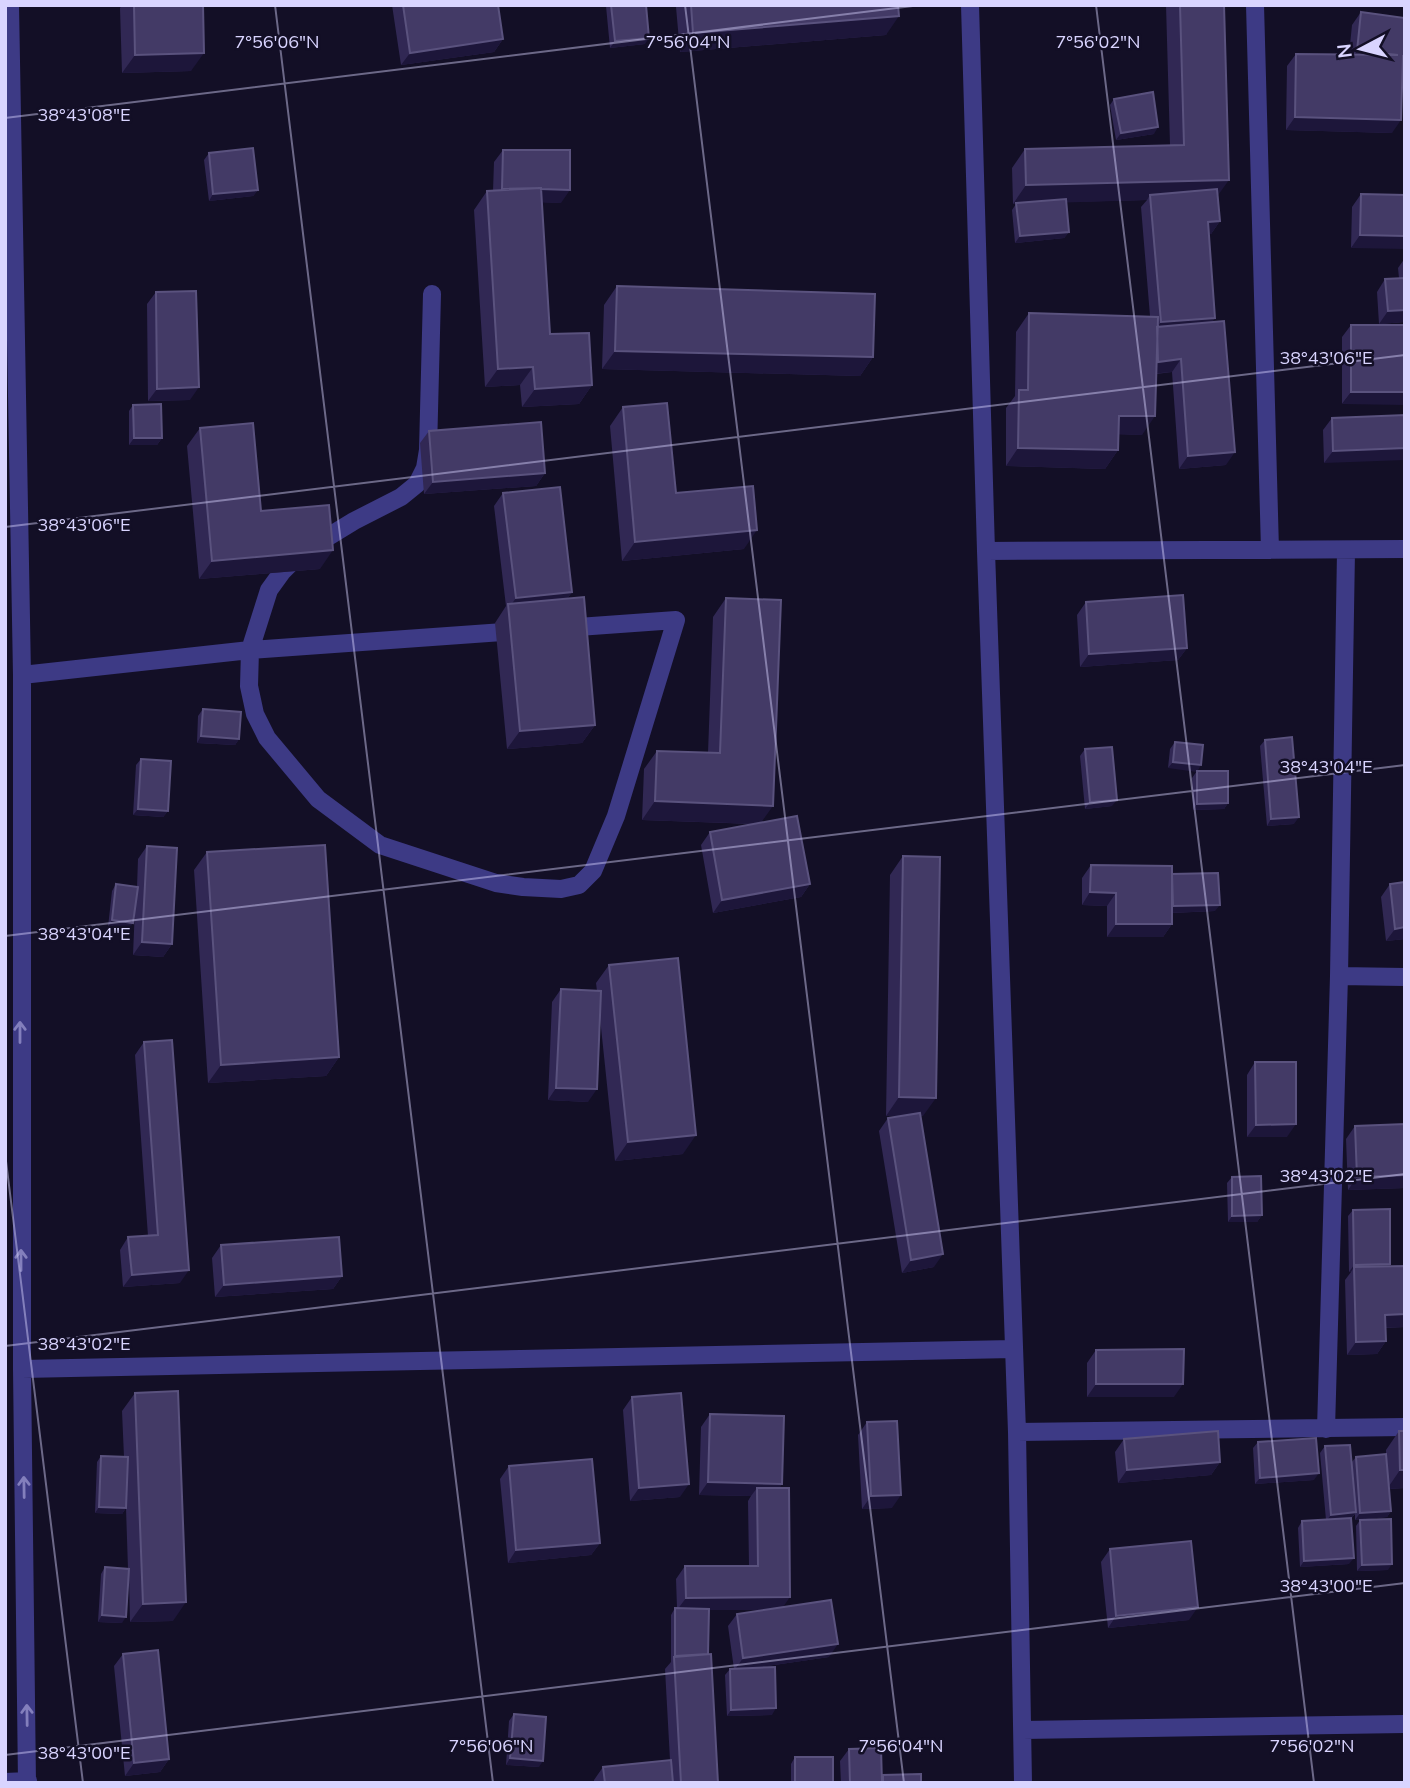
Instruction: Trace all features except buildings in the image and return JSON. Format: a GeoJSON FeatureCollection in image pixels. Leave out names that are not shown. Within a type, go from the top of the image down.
{"type":"FeatureCollection","features":[{"type":"Feature","properties":{"kind":"street"},"geometry":{"type":"LineString","coordinates":[[5,1782],[28,1782],[13,902],[22,675],[10,5]]}},
{"type":"Feature","properties":{"kind":"street"},"geometry":{"type":"LineString","coordinates":[[970,5],[1017,1432],[1023,1783]]}},
{"type":"Feature","properties":{"kind":"street"},"geometry":{"type":"LineString","coordinates":[[1255,5],[1270,550]]}},
{"type":"Feature","properties":{"kind":"street"},"geometry":{"type":"LineString","coordinates":[[22,675],[250,650],[676,620],[616,816],[593,871],[579,885],[561,889],[496,883],[380,845],[318,799],[267,738],[256,714],[249,686],[250,650],[269,590],[282,572],[300,554],[354,521],[401,497],[417,484],[425,468],[428,450],[432,294]]}},
{"type":"Feature","properties":{"kind":"street"},"geometry":{"type":"LineString","coordinates":[[986,551],[1405,549]]}},
{"type":"Feature","properties":{"kind":"street"},"geometry":{"type":"LineString","coordinates":[[1325,1429],[1339,976],[1346,551]]}},
{"type":"Feature","properties":{"kind":"street"},"geometry":{"type":"LineString","coordinates":[[1339,976],[1405,977]]}},
{"type":"Feature","properties":{"kind":"street"},"geometry":{"type":"LineString","coordinates":[[22,1369],[1013,1349]]}},
{"type":"Feature","properties":{"kind":"street"},"geometry":{"type":"LineString","coordinates":[[1017,1432],[1405,1427]]}},
{"type":"Feature","properties":{"kind":"street"},"geometry":{"type":"LineString","coordinates":[[1023,1730],[1405,1724]]}}]}
